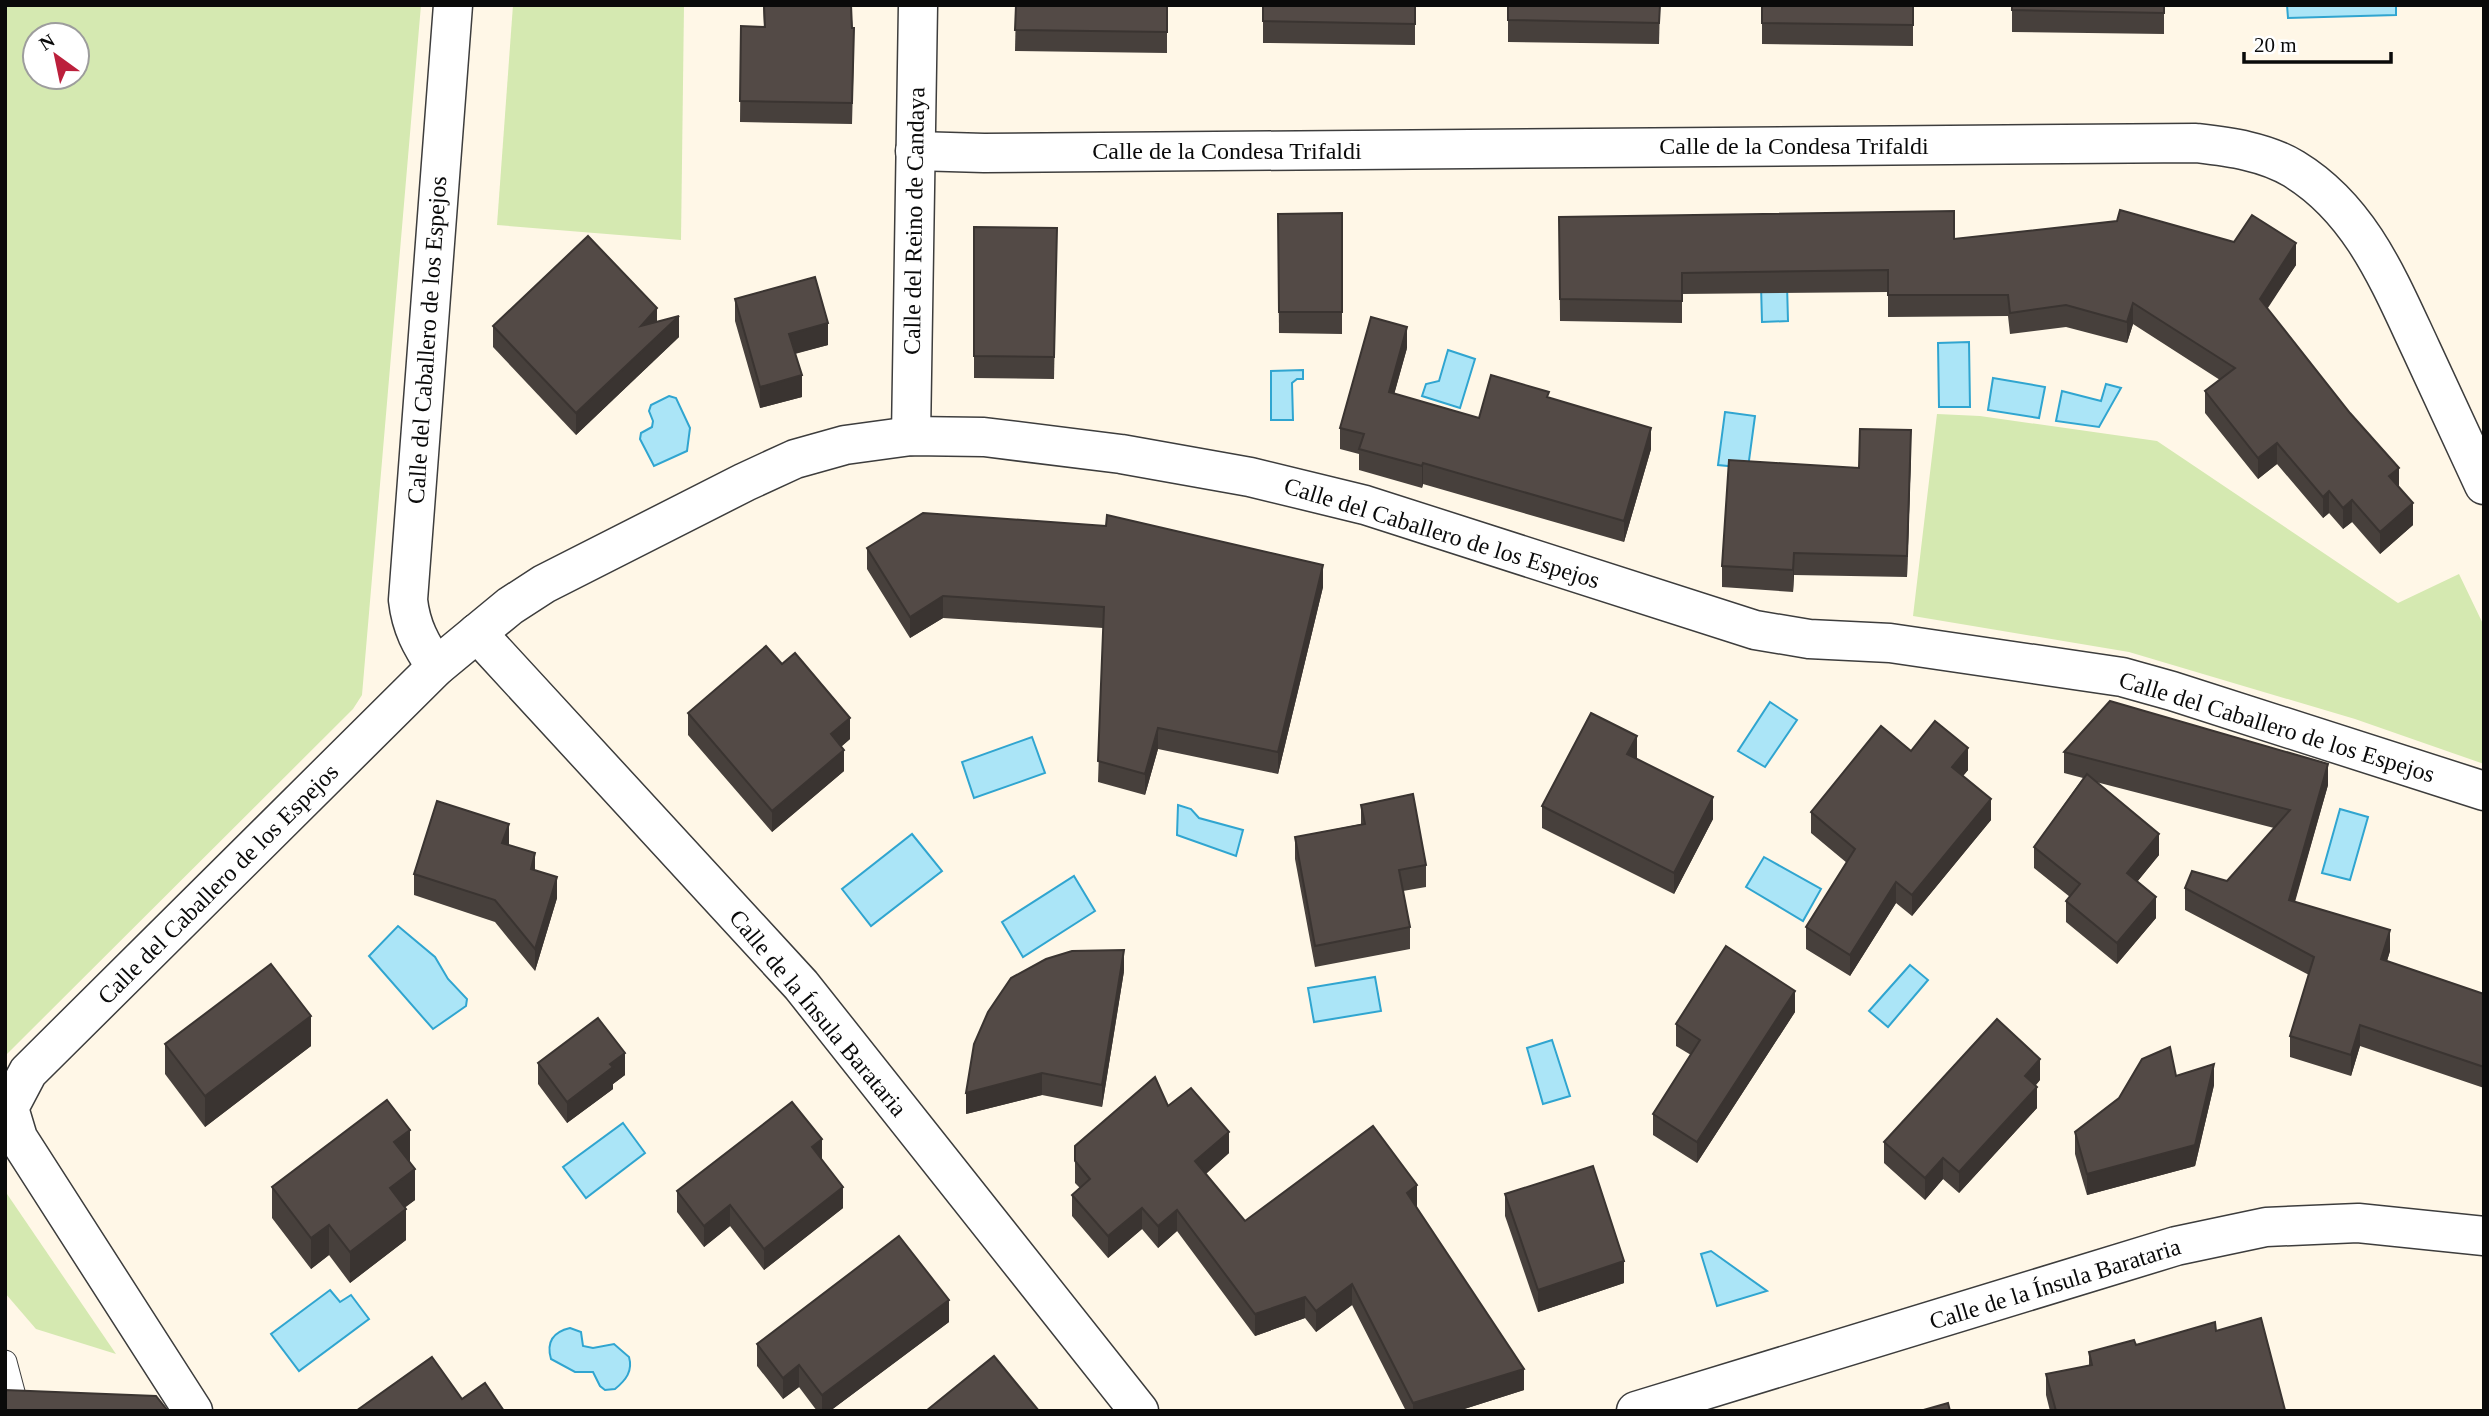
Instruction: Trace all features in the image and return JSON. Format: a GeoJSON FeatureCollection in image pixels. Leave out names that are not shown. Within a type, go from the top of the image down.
{"type":"FeatureCollection","features":[{"type":"Feature","properties":{"kind":"street","name":"Calle del Caballero de los Espejos"},"geometry":{"type":"LineString","coordinates":[[436,667],[417,637],[410,620],[408,600],[453,5]]}},
{"type":"Feature","properties":{"kind":"street","name":"Calle del Reino de Candaya"},"geometry":{"type":"LineString","coordinates":[[911,436],[918,5]]}},
{"type":"Feature","properties":{"kind":"street","name":"Calle de la Condesa Trifaldi"},"geometry":{"type":"LineString","coordinates":[[915,151],[998,153],[2182,143],[2248,150],[2293,168],[2338,202],[2365,239],[2392,288],[2484,485]]}},
{"type":"Feature","properties":{"kind":"street","name":"Calle del Caballero de los Espejos"},"geometry":{"type":"LineString","coordinates":[[193,1411],[18,1138],[9,1108],[28,1072],[436,667],[510,606],[544,584],[745,482],[795,459],[845,445],[911,436],[984,437],[1121,454],[1250,477],[1365,505],[1755,631],[1809,639],[1890,643],[2122,677],[2484,791]]}},
{"type":"Feature","properties":{"kind":"street","name":"Calle de la Ínsula Barataria"},"geometry":{"type":"LineString","coordinates":[[477,632],[801,985],[1139,1411]]}},
{"type":"Feature","properties":{"kind":"street","name":"Calle de la Ínsula Barataria"},"geometry":{"type":"LineString","coordinates":[[1636,1411],[2176,1246],[2266,1227],[2358,1223],[2484,1236]]}},
{"type":"Feature","properties":{"kind":"lane"},"geometry":{"type":"LineString","coordinates":[[5,1362],[18,1411]]}},
{"type":"Feature","properties":{"kind":"green space"},"geometry":{"type":"Polygon","coordinates":[[[5,5],[421,5],[362,695],[353,709],[5,1056],[5,5]]]}},
{"type":"Feature","properties":{"kind":"green space"},"geometry":{"type":"Polygon","coordinates":[[[513,5],[684,5],[681,240],[497,225],[513,5]]]}},
{"type":"Feature","properties":{"kind":"green space"},"geometry":{"type":"Polygon","coordinates":[[[1937,414],[1980,416],[2157,441],[2398,603],[2459,574],[2484,626],[2484,764],[2355,719],[2129,652],[1913,616],[1937,414]]]}},
{"type":"Feature","properties":{"kind":"green space"},"geometry":{"type":"Polygon","coordinates":[[[5,1191],[116,1354],[36,1329],[5,1293],[5,1191]]]}},
{"type":"Feature","properties":{"kind":"water"},"geometry":{"type":"Polygon","coordinates":[[[2287,5],[2396,5],[2396,15],[2288,18],[2287,5]]]}},
{"type":"Feature","properties":{"kind":"water"},"geometry":{"type":"Polygon","coordinates":[[[1786,247],[1788,321],[1762,322],[1760,248],[1786,247]]]}},
{"type":"Feature","properties":{"kind":"water"},"geometry":{"type":"Polygon","coordinates":[[[1969,342],[1970,407],[1939,407],[1938,343],[1969,342]]]}},
{"type":"Feature","properties":{"kind":"water"},"geometry":{"type":"Polygon","coordinates":[[[1448,350],[1475,359],[1460,408],[1422,396],[1426,384],[1439,381],[1448,350]]]}},
{"type":"Feature","properties":{"kind":"water"},"geometry":{"type":"Polygon","coordinates":[[[1303,370],[1303,379],[1292,383],[1293,420],[1271,420],[1271,371],[1303,370]]]}},
{"type":"Feature","properties":{"kind":"water"},"geometry":{"type":"Polygon","coordinates":[[[1993,378],[2045,387],[2039,418],[1988,410],[1993,378]]]}},
{"type":"Feature","properties":{"kind":"water"},"geometry":{"type":"Polygon","coordinates":[[[2106,384],[2121,388],[2099,427],[2056,421],[2062,391],[2101,401],[2106,384]]]}},
{"type":"Feature","properties":{"kind":"water"},"geometry":{"type":"Polygon","coordinates":[[[669,396],[676,398],[690,428],[687,451],[654,466],[640,439],[641,433],[652,427],[649,411],[651,405],[669,396]]]}},
{"type":"Feature","properties":{"kind":"water"},"geometry":{"type":"Polygon","coordinates":[[[1725,412],[1755,416],[1748,468],[1718,465],[1725,412]]]}},
{"type":"Feature","properties":{"kind":"water"},"geometry":{"type":"Polygon","coordinates":[[[1770,702],[1797,720],[1765,767],[1738,751],[1770,702]]]}},
{"type":"Feature","properties":{"kind":"water"},"geometry":{"type":"Polygon","coordinates":[[[1032,737],[1045,773],[974,798],[962,762],[1032,737]]]}},
{"type":"Feature","properties":{"kind":"water"},"geometry":{"type":"Polygon","coordinates":[[[1178,805],[1191,809],[1199,818],[1243,830],[1236,856],[1177,835],[1178,805]]]}},
{"type":"Feature","properties":{"kind":"water"},"geometry":{"type":"Polygon","coordinates":[[[2340,809],[2368,817],[2350,880],[2322,873],[2340,809]]]}},
{"type":"Feature","properties":{"kind":"water"},"geometry":{"type":"Polygon","coordinates":[[[912,834],[942,871],[871,926],[842,889],[912,834]]]}},
{"type":"Feature","properties":{"kind":"water"},"geometry":{"type":"Polygon","coordinates":[[[1764,857],[1821,889],[1803,921],[1746,887],[1764,857]]]}},
{"type":"Feature","properties":{"kind":"water"},"geometry":{"type":"Polygon","coordinates":[[[1074,876],[1095,911],[1023,957],[1002,922],[1074,876]]]}},
{"type":"Feature","properties":{"kind":"water"},"geometry":{"type":"Polygon","coordinates":[[[398,926],[435,957],[448,979],[467,999],[466,1006],[433,1029],[369,956],[398,926]]]}},
{"type":"Feature","properties":{"kind":"water"},"geometry":{"type":"Polygon","coordinates":[[[1910,965],[1928,980],[1888,1027],[1869,1011],[1910,965]]]}},
{"type":"Feature","properties":{"kind":"water"},"geometry":{"type":"Polygon","coordinates":[[[1375,977],[1381,1011],[1314,1022],[1308,988],[1375,977]]]}},
{"type":"Feature","properties":{"kind":"water"},"geometry":{"type":"Polygon","coordinates":[[[1552,1040],[1570,1096],[1543,1104],[1527,1048],[1552,1040]]]}},
{"type":"Feature","properties":{"kind":"water"},"geometry":{"type":"Polygon","coordinates":[[[623,1123],[645,1153],[586,1198],[563,1167],[623,1123]]]}},
{"type":"Feature","properties":{"kind":"water"},"geometry":{"type":"Polygon","coordinates":[[[1711,1251],[1767,1291],[1717,1306],[1701,1254],[1711,1251]]]}},
{"type":"Feature","properties":{"kind":"water"},"geometry":{"type":"Polygon","coordinates":[[[330,1290],[340,1302],[351,1295],[369,1319],[299,1371],[271,1334],[330,1290]]]}},
{"type":"Feature","properties":{"kind":"water"},"geometry":{"type":"Polygon","coordinates":[[[570,1328],[581,1332],[583,1346],[593,1348],[614,1344],[629,1357],[628,1375],[615,1389],[605,1390],[593,1372],[575,1372],[551,1359],[549,1348],[552,1339],[559,1332],[570,1328]]]}},
{"type":"Feature","properties":{"kind":"building"},"geometry":{"type":"Polygon","coordinates":[[[764,5],[851,5],[854,28],[852,103],[740,101],[741,26],[765,27],[764,5]]]}},
{"type":"Feature","properties":{"kind":"building"},"geometry":{"type":"Polygon","coordinates":[[[1016,5],[1167,5],[1167,32],[1015,30],[1016,5]]]}},
{"type":"Feature","properties":{"kind":"building"},"geometry":{"type":"Polygon","coordinates":[[[1263,5],[1415,5],[1415,24],[1263,21],[1263,5]]]}},
{"type":"Feature","properties":{"kind":"building"},"geometry":{"type":"Polygon","coordinates":[[[1508,5],[1660,5],[1659,23],[1508,20],[1508,5]]]}},
{"type":"Feature","properties":{"kind":"building"},"geometry":{"type":"Polygon","coordinates":[[[1762,5],[1913,5],[1913,25],[1762,23],[1762,5]]]}},
{"type":"Feature","properties":{"kind":"building"},"geometry":{"type":"Polygon","coordinates":[[[2012,5],[2164,5],[2164,13],[2012,10],[2012,5]]]}},
{"type":"Feature","properties":{"kind":"building"},"geometry":{"type":"Polygon","coordinates":[[[2120,210],[2234,242],[2252,215],[2296,243],[2260,299],[2350,413],[2399,468],[2389,476],[2413,503],[2380,532],[2352,500],[2343,508],[2329,491],[2323,497],[2277,443],[2258,458],[2205,391],[2235,368],[2133,303],[2127,322],[2066,305],[2010,313],[2008,295],[1888,295],[1888,270],[1682,273],[1682,301],[1560,299],[1559,217],[1954,211],[1954,239],[2117,221],[2120,210]]]}},
{"type":"Feature","properties":{"kind":"building"},"geometry":{"type":"Polygon","coordinates":[[[1342,213],[1342,312],[1279,312],[1278,214],[1342,213]]]}},
{"type":"Feature","properties":{"kind":"building"},"geometry":{"type":"Polygon","coordinates":[[[974,227],[1057,228],[1054,357],[974,356],[974,227]]]}},
{"type":"Feature","properties":{"kind":"building"},"geometry":{"type":"Polygon","coordinates":[[[588,236],[657,308],[641,326],[679,316],[576,413],[493,326],[588,236]]]}},
{"type":"Feature","properties":{"kind":"building"},"geometry":{"type":"Polygon","coordinates":[[[815,277],[828,323],[789,334],[802,375],[760,387],[735,299],[815,277]]]}},
{"type":"Feature","properties":{"kind":"building"},"geometry":{"type":"Polygon","coordinates":[[[1371,317],[1407,327],[1389,392],[1479,418],[1491,375],[1549,392],[1547,397],[1651,428],[1624,521],[1423,463],[1422,466],[1359,449],[1364,434],[1340,428],[1371,317]]]}},
{"type":"Feature","properties":{"kind":"building"},"geometry":{"type":"Polygon","coordinates":[[[1860,429],[1911,430],[1907,556],[1794,553],[1793,570],[1722,566],[1729,460],[1859,468],[1860,429]]]}},
{"type":"Feature","properties":{"kind":"building"},"geometry":{"type":"Polygon","coordinates":[[[923,513],[1106,526],[1107,515],[1323,565],[1278,752],[1158,728],[1145,774],[1098,761],[1104,607],[943,596],[910,617],[867,548],[923,513]]]}},
{"type":"Feature","properties":{"kind":"building"},"geometry":{"type":"Polygon","coordinates":[[[766,646],[782,664],[795,653],[850,718],[831,734],[844,750],[772,811],[688,713],[766,646]]]}},
{"type":"Feature","properties":{"kind":"building"},"geometry":{"type":"Polygon","coordinates":[[[2110,701],[2328,764],[2289,900],[2390,930],[2381,959],[2484,994],[2484,1067],[2360,1025],[2351,1055],[2290,1036],[2314,957],[2185,888],[2192,871],[2227,881],[2290,810],[2064,752],[2110,701]]]}},
{"type":"Feature","properties":{"kind":"building"},"geometry":{"type":"Polygon","coordinates":[[[1591,713],[1637,736],[1627,754],[1713,797],[1674,873],[1542,806],[1591,713]]]}},
{"type":"Feature","properties":{"kind":"building"},"geometry":{"type":"Polygon","coordinates":[[[1935,721],[1968,748],[1952,767],[1991,799],[1912,895],[1896,882],[1850,955],[1806,927],[1855,849],[1811,812],[1881,726],[1911,751],[1935,721]]]}},
{"type":"Feature","properties":{"kind":"building"},"geometry":{"type":"Polygon","coordinates":[[[2087,774],[2159,834],[2127,873],[2156,897],[2117,943],[2066,901],[2080,884],[2034,847],[2087,774]]]}},
{"type":"Feature","properties":{"kind":"building"},"geometry":{"type":"Polygon","coordinates":[[[1413,794],[1426,865],[1399,870],[1410,927],[1315,946],[1295,837],[1365,824],[1361,805],[1413,794]]]}},
{"type":"Feature","properties":{"kind":"building"},"geometry":{"type":"Polygon","coordinates":[[[437,801],[509,824],[502,843],[535,853],[531,869],[557,877],[535,949],[495,900],[414,874],[437,801]]]}},
{"type":"Feature","properties":{"kind":"building"},"geometry":{"type":"Polygon","coordinates":[[[1726,946],[1795,991],[1697,1142],[1653,1114],[1700,1040],[1676,1024],[1726,946]]]}},
{"type":"Feature","properties":{"kind":"building"},"geometry":{"type":"Polygon","coordinates":[[[1124,950],[1102,1085],[1042,1073],[966,1093],[974,1044],[988,1012],[1011,978],[1046,959],[1072,951],[1124,950]]]}},
{"type":"Feature","properties":{"kind":"building"},"geometry":{"type":"Polygon","coordinates":[[[271,964],[311,1016],[205,1096],[165,1044],[271,964]]]}},
{"type":"Feature","properties":{"kind":"building"},"geometry":{"type":"Polygon","coordinates":[[[598,1018],[625,1053],[610,1064],[613,1067],[567,1102],[538,1063],[598,1018]]]}},
{"type":"Feature","properties":{"kind":"building"},"geometry":{"type":"Polygon","coordinates":[[[1997,1019],[2040,1059],[2025,1076],[2037,1087],[1959,1172],[1943,1158],[1925,1178],[1884,1142],[1997,1019]]]}},
{"type":"Feature","properties":{"kind":"building"},"geometry":{"type":"Polygon","coordinates":[[[2170,1047],[2176,1076],[2214,1064],[2195,1145],[2087,1174],[2075,1132],[2119,1098],[2142,1059],[2170,1047]]]}},
{"type":"Feature","properties":{"kind":"building"},"geometry":{"type":"Polygon","coordinates":[[[1155,1077],[1168,1106],[1191,1088],[1229,1132],[1195,1161],[1245,1221],[1373,1126],[1417,1185],[1407,1193],[1524,1369],[1413,1403],[1352,1284],[1316,1311],[1305,1297],[1255,1314],[1177,1210],[1158,1226],[1142,1208],[1108,1236],[1072,1195],[1090,1179],[1075,1161],[1075,1146],[1155,1077]]]}},
{"type":"Feature","properties":{"kind":"building"},"geometry":{"type":"Polygon","coordinates":[[[387,1100],[410,1130],[394,1142],[415,1169],[390,1188],[406,1209],[350,1252],[329,1225],[311,1238],[272,1187],[387,1100]]]}},
{"type":"Feature","properties":{"kind":"building"},"geometry":{"type":"Polygon","coordinates":[[[792,1102],[822,1139],[812,1147],[843,1187],[764,1249],[730,1205],[704,1226],[677,1191],[792,1102]]]}},
{"type":"Feature","properties":{"kind":"building"},"geometry":{"type":"Polygon","coordinates":[[[1593,1166],[1624,1261],[1538,1290],[1505,1194],[1593,1166]]]}},
{"type":"Feature","properties":{"kind":"building"},"geometry":{"type":"Polygon","coordinates":[[[899,1236],[949,1300],[822,1395],[799,1365],[783,1378],[757,1344],[899,1236]]]}},
{"type":"Feature","properties":{"kind":"building"},"geometry":{"type":"Polygon","coordinates":[[[2261,1318],[2285,1410],[2056,1411],[2046,1374],[2092,1365],[2089,1352],[2134,1340],[2136,1345],[2215,1322],[2216,1331],[2261,1318]]]}},
{"type":"Feature","properties":{"kind":"building"},"geometry":{"type":"Polygon","coordinates":[[[994,1356],[1039,1411],[926,1411],[994,1356]]]}},
{"type":"Feature","properties":{"kind":"building"},"geometry":{"type":"Polygon","coordinates":[[[432,1357],[462,1399],[485,1383],[504,1411],[356,1411],[432,1357]]]}},
{"type":"Feature","properties":{"kind":"building"},"geometry":{"type":"Polygon","coordinates":[[[5,1390],[156,1396],[168,1411],[5,1411],[5,1390]]]}},
{"type":"Feature","properties":{"kind":"building"},"geometry":{"type":"Polygon","coordinates":[[[1948,1403],[1950,1411],[1920,1411],[1948,1403]]]}}]}
